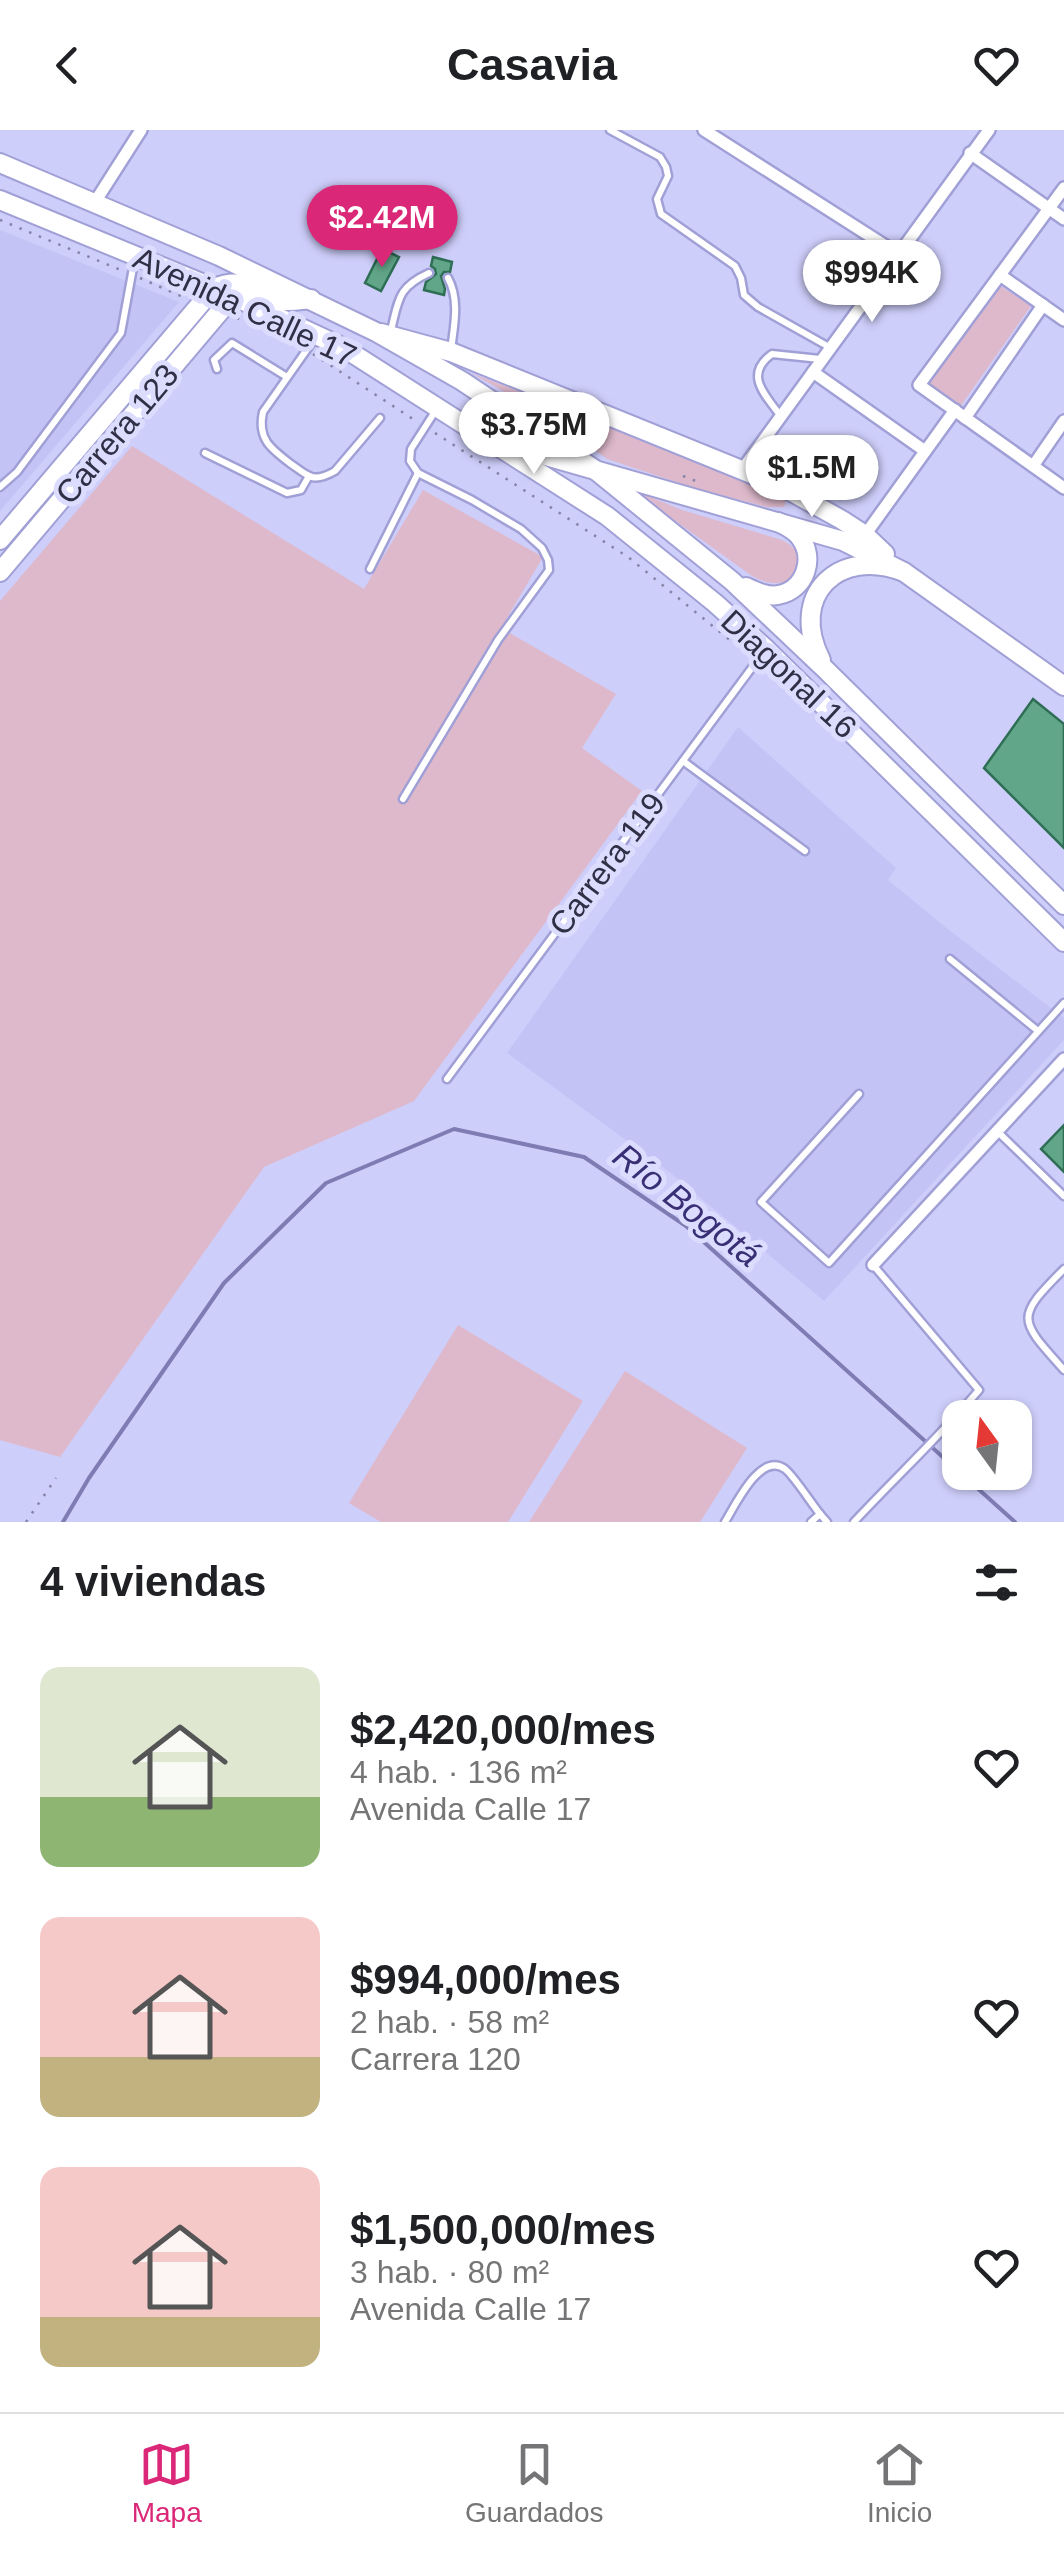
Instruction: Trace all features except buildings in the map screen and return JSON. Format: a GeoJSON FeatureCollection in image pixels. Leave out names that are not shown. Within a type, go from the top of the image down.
{"type":"FeatureCollection","features":[{"type":"Feature","properties":{"kind":"main road","name":"Avenida Calle 17"},"geometry":{"type":"LineString","coordinates":[[0,163],[219,256],[383,333],[594,469]]}},
{"type":"Feature","properties":{"kind":"main road","name":"Avenida Calle 17"},"geometry":{"type":"LineString","coordinates":[[0,200],[234,296],[312,342],[372,365],[486,440],[844,541],[904,572],[1061,675]]}},
{"type":"Feature","properties":{"kind":"main road"},"geometry":{"type":"LineString","coordinates":[[214,288],[243,283],[280,301],[312,299]]}},
{"type":"Feature","properties":{"kind":"main road","name":"Carrera 123"},"geometry":{"type":"LineString","coordinates":[[0,540],[214,288]]}},
{"type":"Feature","properties":{"kind":"main road","name":"Carrera 123"},"geometry":{"type":"LineString","coordinates":[[0,572],[234,296]]}},
{"type":"Feature","properties":{"kind":"main road","name":"Avenida Calle 17"},"geometry":{"type":"LineString","coordinates":[[383,333],[451,352],[792,492],[864,534],[904,572]]}},
{"type":"Feature","properties":{"kind":"main road","name":"Diagonal 16"},"geometry":{"type":"LineString","coordinates":[[486,440],[623,528],[714,603],[762,655],[1064,942]]}},
{"type":"Feature","properties":{"kind":"main road","name":"Diagonal 16"},"geometry":{"type":"LineString","coordinates":[[594,469],[732,581],[1064,905]]}},
{"type":"Feature","properties":{"kind":"main road"},"geometry":{"type":"LineString","coordinates":[[732,581],[764,595],[778,595],[792,590],[802,580],[808,567],[808,552],[792,529],[778,522],[789,513],[792,492]]}},
{"type":"Feature","properties":{"kind":"main road"},"geometry":{"type":"LineString","coordinates":[[826,670],[809,628],[810,610],[827,581],[857,564],[874,563],[904,572]]}},
{"type":"Feature","properties":{"kind":"street"},"geometry":{"type":"LineString","coordinates":[[94,202],[141,130]]}},
{"type":"Feature","properties":{"kind":"street"},"geometry":{"type":"LineString","coordinates":[[704,130],[898,254]]}},
{"type":"Feature","properties":{"kind":"street"},"geometry":{"type":"LineString","coordinates":[[742,470],[989,130]]}},
{"type":"Feature","properties":{"kind":"street"},"geometry":{"type":"LineString","coordinates":[[970,153],[1064,219]]}},
{"type":"Feature","properties":{"kind":"street"},"geometry":{"type":"LineString","coordinates":[[1064,188],[919,385],[1064,488]]}},
{"type":"Feature","properties":{"kind":"street"},"geometry":{"type":"LineString","coordinates":[[1000,275],[1064,320]]}},
{"type":"Feature","properties":{"kind":"street"},"geometry":{"type":"LineString","coordinates":[[864,534],[925,450],[960,414],[1042,305]]}},
{"type":"Feature","properties":{"kind":"street"},"geometry":{"type":"LineString","coordinates":[[813,372],[925,450]]}},
{"type":"Feature","properties":{"kind":"street"},"geometry":{"type":"LineString","coordinates":[[1033,466],[1064,421]]}},
{"type":"Feature","properties":{"kind":"street"},"geometry":{"type":"LineString","coordinates":[[874,1265],[1064,1059]]}},
{"type":"Feature","properties":{"kind":"lane"},"geometry":{"type":"LineString","coordinates":[[610,130],[660,157],[668,176],[658,199],[662,214],[735,266],[744,295],[758,307],[830,348]]}},
{"type":"Feature","properties":{"kind":"lane"},"geometry":{"type":"LineString","coordinates":[[0,487],[17,472],[121,333],[135,256]]}},
{"type":"Feature","properties":{"kind":"lane"},"geometry":{"type":"LineString","coordinates":[[383,333],[409,282],[429,273]]}},
{"type":"Feature","properties":{"kind":"lane"},"geometry":{"type":"LineString","coordinates":[[448,278],[456,301],[451,352]]}},
{"type":"Feature","properties":{"kind":"lane"},"geometry":{"type":"LineString","coordinates":[[312,342],[263,412],[261,422],[270,449],[316,478],[335,471],[380,418]]}},
{"type":"Feature","properties":{"kind":"lane"},"geometry":{"type":"LineString","coordinates":[[217,370],[214,360],[232,343],[287,377]]}},
{"type":"Feature","properties":{"kind":"lane"},"geometry":{"type":"LineString","coordinates":[[781,416],[761,390],[758,372],[762,362],[772,354],[822,359]]}},
{"type":"Feature","properties":{"kind":"lane"},"geometry":{"type":"LineString","coordinates":[[403,799],[498,640],[549,570],[542,548],[521,529],[418,474],[410,461],[410,450],[437,409]]}},
{"type":"Feature","properties":{"kind":"lane"},"geometry":{"type":"LineString","coordinates":[[206,453],[288,492],[300,490],[309,476]]}},
{"type":"Feature","properties":{"kind":"lane"},"geometry":{"type":"LineString","coordinates":[[370,569],[418,474]]}},
{"type":"Feature","properties":{"kind":"lane","name":"Carrera 119"},"geometry":{"type":"LineString","coordinates":[[447,1079],[762,655]]}},
{"type":"Feature","properties":{"kind":"lane"},"geometry":{"type":"LineString","coordinates":[[683,761],[805,851]]}},
{"type":"Feature","properties":{"kind":"lane"},"geometry":{"type":"LineString","coordinates":[[950,959],[1038,1031]]}},
{"type":"Feature","properties":{"kind":"lane"},"geometry":{"type":"LineString","coordinates":[[859,1094],[761,1202],[830,1263],[1064,1003]]}},
{"type":"Feature","properties":{"kind":"lane"},"geometry":{"type":"LineString","coordinates":[[997,1131],[1064,1196]]}},
{"type":"Feature","properties":{"kind":"lane"},"geometry":{"type":"LineString","coordinates":[[854,1522],[978,1390],[874,1265]]}},
{"type":"Feature","properties":{"kind":"lane"},"geometry":{"type":"LineString","coordinates":[[1064,1269],[1036,1296],[1028,1313],[1028,1324],[1064,1370]]}},
{"type":"Feature","properties":{"kind":"lane"},"geometry":{"type":"LineString","coordinates":[[724,1522],[756,1473],[767,1466],[785,1469],[827,1522]]}},
{"type":"Feature","properties":{"kind":"lane"},"geometry":{"type":"LineString","coordinates":[[811,1522],[820,1514]]}},
{"type":"Feature","properties":{"kind":"path"},"geometry":{"type":"LineString","coordinates":[[0,220],[202,304]]}},
{"type":"Feature","properties":{"kind":"path"},"geometry":{"type":"LineString","coordinates":[[220,312],[274,334]]}},
{"type":"Feature","properties":{"kind":"path"},"geometry":{"type":"LineString","coordinates":[[312,342],[425,427],[628,557],[762,655]]}},
{"type":"Feature","properties":{"kind":"path"},"geometry":{"type":"LineString","coordinates":[[682,476],[712,486]]}},
{"type":"Feature","properties":{"kind":"path"},"geometry":{"type":"LineString","coordinates":[[26,1522],[56,1478]]}},
{"type":"Feature","properties":{"kind":"shaded area"},"geometry":{"type":"Polygon","coordinates":[[[0,230],[179,302],[0,511],[0,230]]]}},
{"type":"Feature","properties":{"kind":"shaded area"},"geometry":{"type":"Polygon","coordinates":[[[999,285],[1031,306],[960,407],[926,384],[999,285]]]}},
{"type":"Feature","properties":{"kind":"shaded area"},"geometry":{"type":"Polygon","coordinates":[[[471,373],[665,446],[781,495],[786,501],[784,507],[767,507],[694,488],[607,459],[554,420],[471,373]]]}},
{"type":"Feature","properties":{"kind":"shaded area"},"geometry":{"type":"Polygon","coordinates":[[[132,446],[364,589],[423,490],[543,557],[501,628],[616,694],[582,748],[642,791],[414,1101],[264,1167],[60,1457],[0,1440],[0,601],[132,446]]]}},
{"type":"Feature","properties":{"kind":"shaded area"},"geometry":{"type":"Polygon","coordinates":[[[631,489],[682,510],[782,540],[799,556],[795,578],[774,583],[752,576],[631,489]]]}},
{"type":"Feature","properties":{"kind":"shaded area"},"geometry":{"type":"Polygon","coordinates":[[[738,727],[896,868],[888,880],[1064,1018],[1064,1040],[824,1301],[668,1171],[507,1053],[738,727]]]}},
{"type":"Feature","properties":{"kind":"shaded area"},"geometry":{"type":"Polygon","coordinates":[[[458,1325],[583,1401],[508,1522],[381,1522],[349,1503],[458,1325]]]}},
{"type":"Feature","properties":{"kind":"shaded area"},"geometry":{"type":"Polygon","coordinates":[[[625,1371],[747,1448],[700,1522],[529,1522],[625,1371]]]}},
{"type":"Feature","properties":{"kind":"waterway","name":"Río Bogotá"},"geometry":{"type":"LineString","coordinates":[[63,1522],[89,1478],[224,1283],[326,1183],[454,1129],[584,1157],[686,1226],[1015,1522]]}}]}
